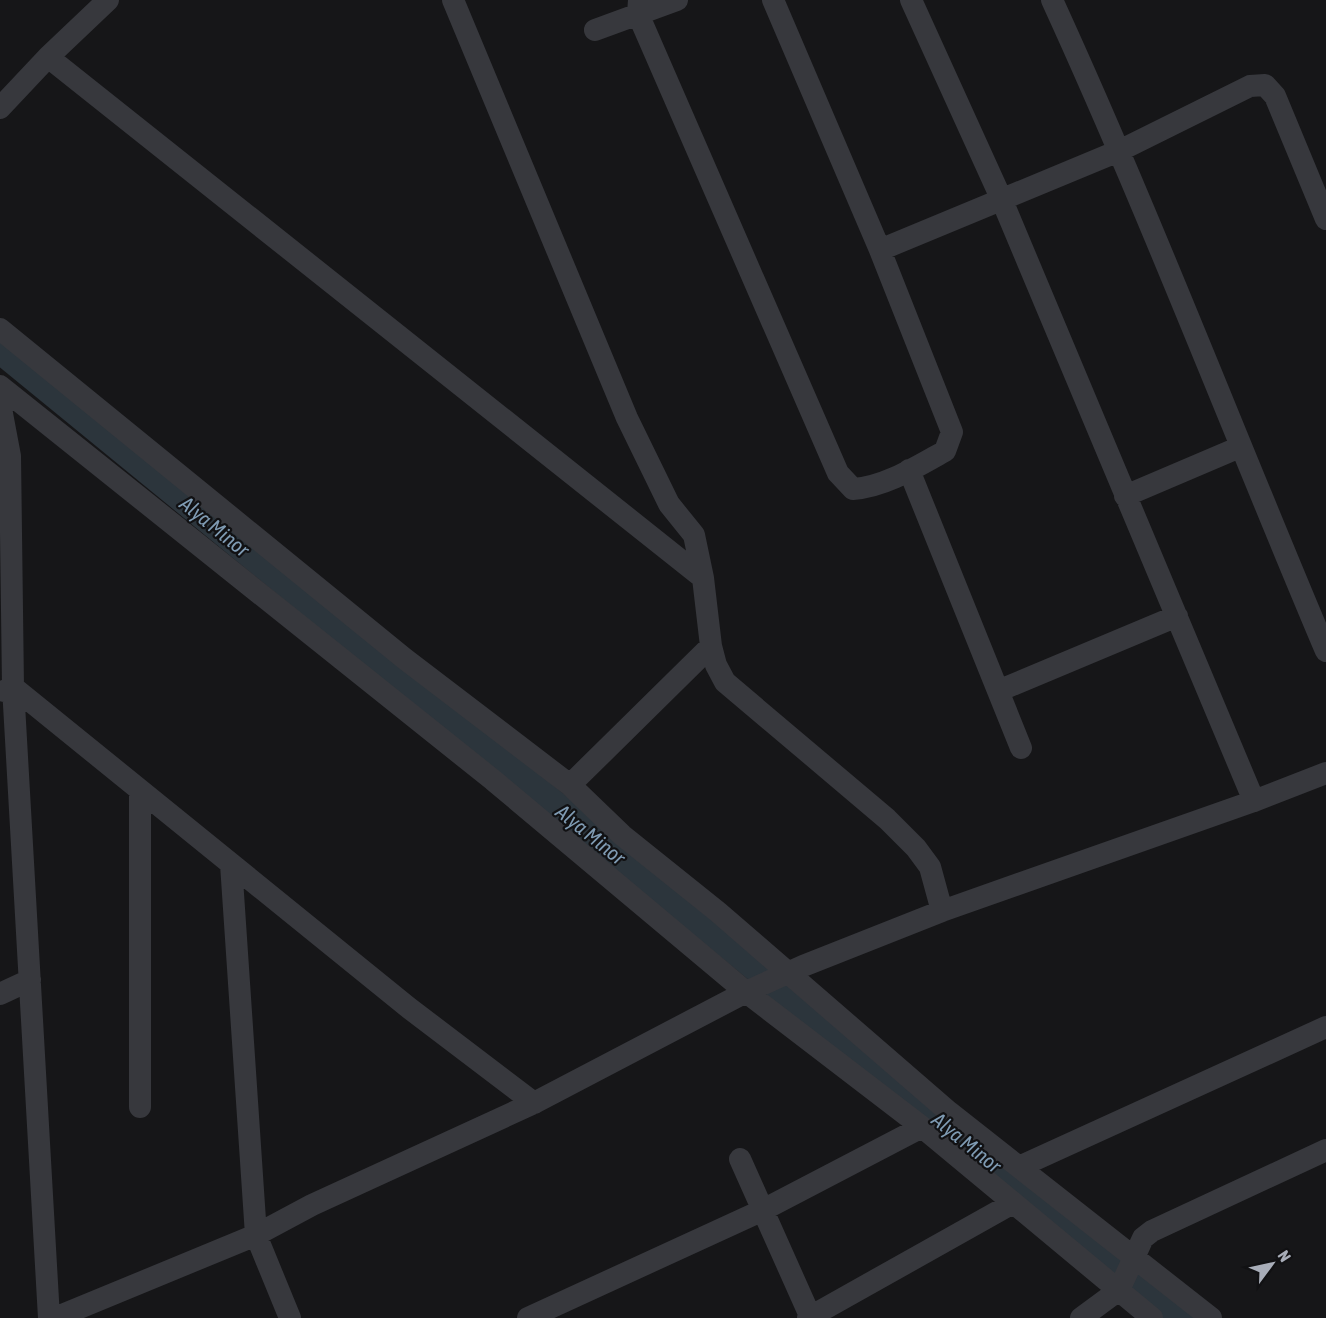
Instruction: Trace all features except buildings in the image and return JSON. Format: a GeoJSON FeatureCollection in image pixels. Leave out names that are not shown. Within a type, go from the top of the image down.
{"type":"FeatureCollection","features":[{"type":"Feature","properties":{"kind":"street"},"geometry":{"type":"LineString","coordinates":[[0,108],[48,57],[108,0]]}},
{"type":"Feature","properties":{"kind":"street"},"geometry":{"type":"LineString","coordinates":[[453,0],[627,418],[669,504],[694,535],[703,578],[711,646],[716,665],[725,682],[734,692],[887,819],[916,848],[930,867],[942,911]]}},
{"type":"Feature","properties":{"kind":"street"},"geometry":{"type":"LineString","coordinates":[[595,30],[638,7],[677,0]]}},
{"type":"Feature","properties":{"kind":"street"},"geometry":{"type":"LineString","coordinates":[[638,7],[838,473],[853,489],[865,488],[909,470],[945,451],[952,432],[880,250],[773,0]]}},
{"type":"Feature","properties":{"kind":"street"},"geometry":{"type":"LineString","coordinates":[[911,0],[1001,198],[1254,801]]}},
{"type":"Feature","properties":{"kind":"street"},"geometry":{"type":"LineString","coordinates":[[1052,0],[1121,150],[1240,447],[1326,651]]}},
{"type":"Feature","properties":{"kind":"street"},"geometry":{"type":"LineString","coordinates":[[48,57],[703,578]]}},
{"type":"Feature","properties":{"kind":"street"},"geometry":{"type":"LineString","coordinates":[[880,250],[1121,150],[1250,87],[1265,85],[1275,96],[1326,219]]}},
{"type":"Feature","properties":{"kind":"street"},"geometry":{"type":"LineString","coordinates":[[0,328],[405,659],[570,785],[622,835],[718,912],[786,974],[949,1112],[1211,1318]]}},
{"type":"Feature","properties":{"kind":"street"},"geometry":{"type":"LineString","coordinates":[[0,386],[493,780],[746,992],[922,1127],[1152,1318]]}},
{"type":"Feature","properties":{"kind":"street"},"geometry":{"type":"LineString","coordinates":[[0,404],[5,458],[9,792],[30,980],[49,1318]]}},
{"type":"Feature","properties":{"kind":"street"},"geometry":{"type":"LineString","coordinates":[[1125,496],[1240,447]]}},
{"type":"Feature","properties":{"kind":"street"},"geometry":{"type":"LineString","coordinates":[[909,470],[1021,748]]}},
{"type":"Feature","properties":{"kind":"street"},"geometry":{"type":"LineString","coordinates":[[998,691],[1177,616]]}},
{"type":"Feature","properties":{"kind":"street"},"geometry":{"type":"LineString","coordinates":[[570,785],[711,646]]}},
{"type":"Feature","properties":{"kind":"street"},"geometry":{"type":"LineString","coordinates":[[6,690],[140,791],[409,1008],[534,1103]]}},
{"type":"Feature","properties":{"kind":"street"},"geometry":{"type":"LineString","coordinates":[[55,1318],[256,1235],[312,1205],[534,1103],[746,992],[786,974],[942,911],[1254,801],[1326,773]]}},
{"type":"Feature","properties":{"kind":"street"},"geometry":{"type":"LineString","coordinates":[[140,791],[140,1107]]}},
{"type":"Feature","properties":{"kind":"street"},"geometry":{"type":"LineString","coordinates":[[231,864],[256,1235],[290,1318]]}},
{"type":"Feature","properties":{"kind":"street"},"geometry":{"type":"LineString","coordinates":[[0,994],[30,980]]}},
{"type":"Feature","properties":{"kind":"street"},"geometry":{"type":"LineString","coordinates":[[1019,1167],[1326,1028]]}},
{"type":"Feature","properties":{"kind":"street"},"geometry":{"type":"LineString","coordinates":[[528,1318],[763,1210],[922,1127]]}},
{"type":"Feature","properties":{"kind":"street"},"geometry":{"type":"LineString","coordinates":[[1083,1318],[1119,1290],[1143,1238],[1152,1230],[1326,1150]]}},
{"type":"Feature","properties":{"kind":"street"},"geometry":{"type":"LineString","coordinates":[[740,1159],[810,1318],[1013,1203]]}},
{"type":"Feature","properties":{"kind":"waterway","name":"Alya Minor"},"geometry":{"type":"LineString","coordinates":[[0,350],[1183,1318]]}}]}
